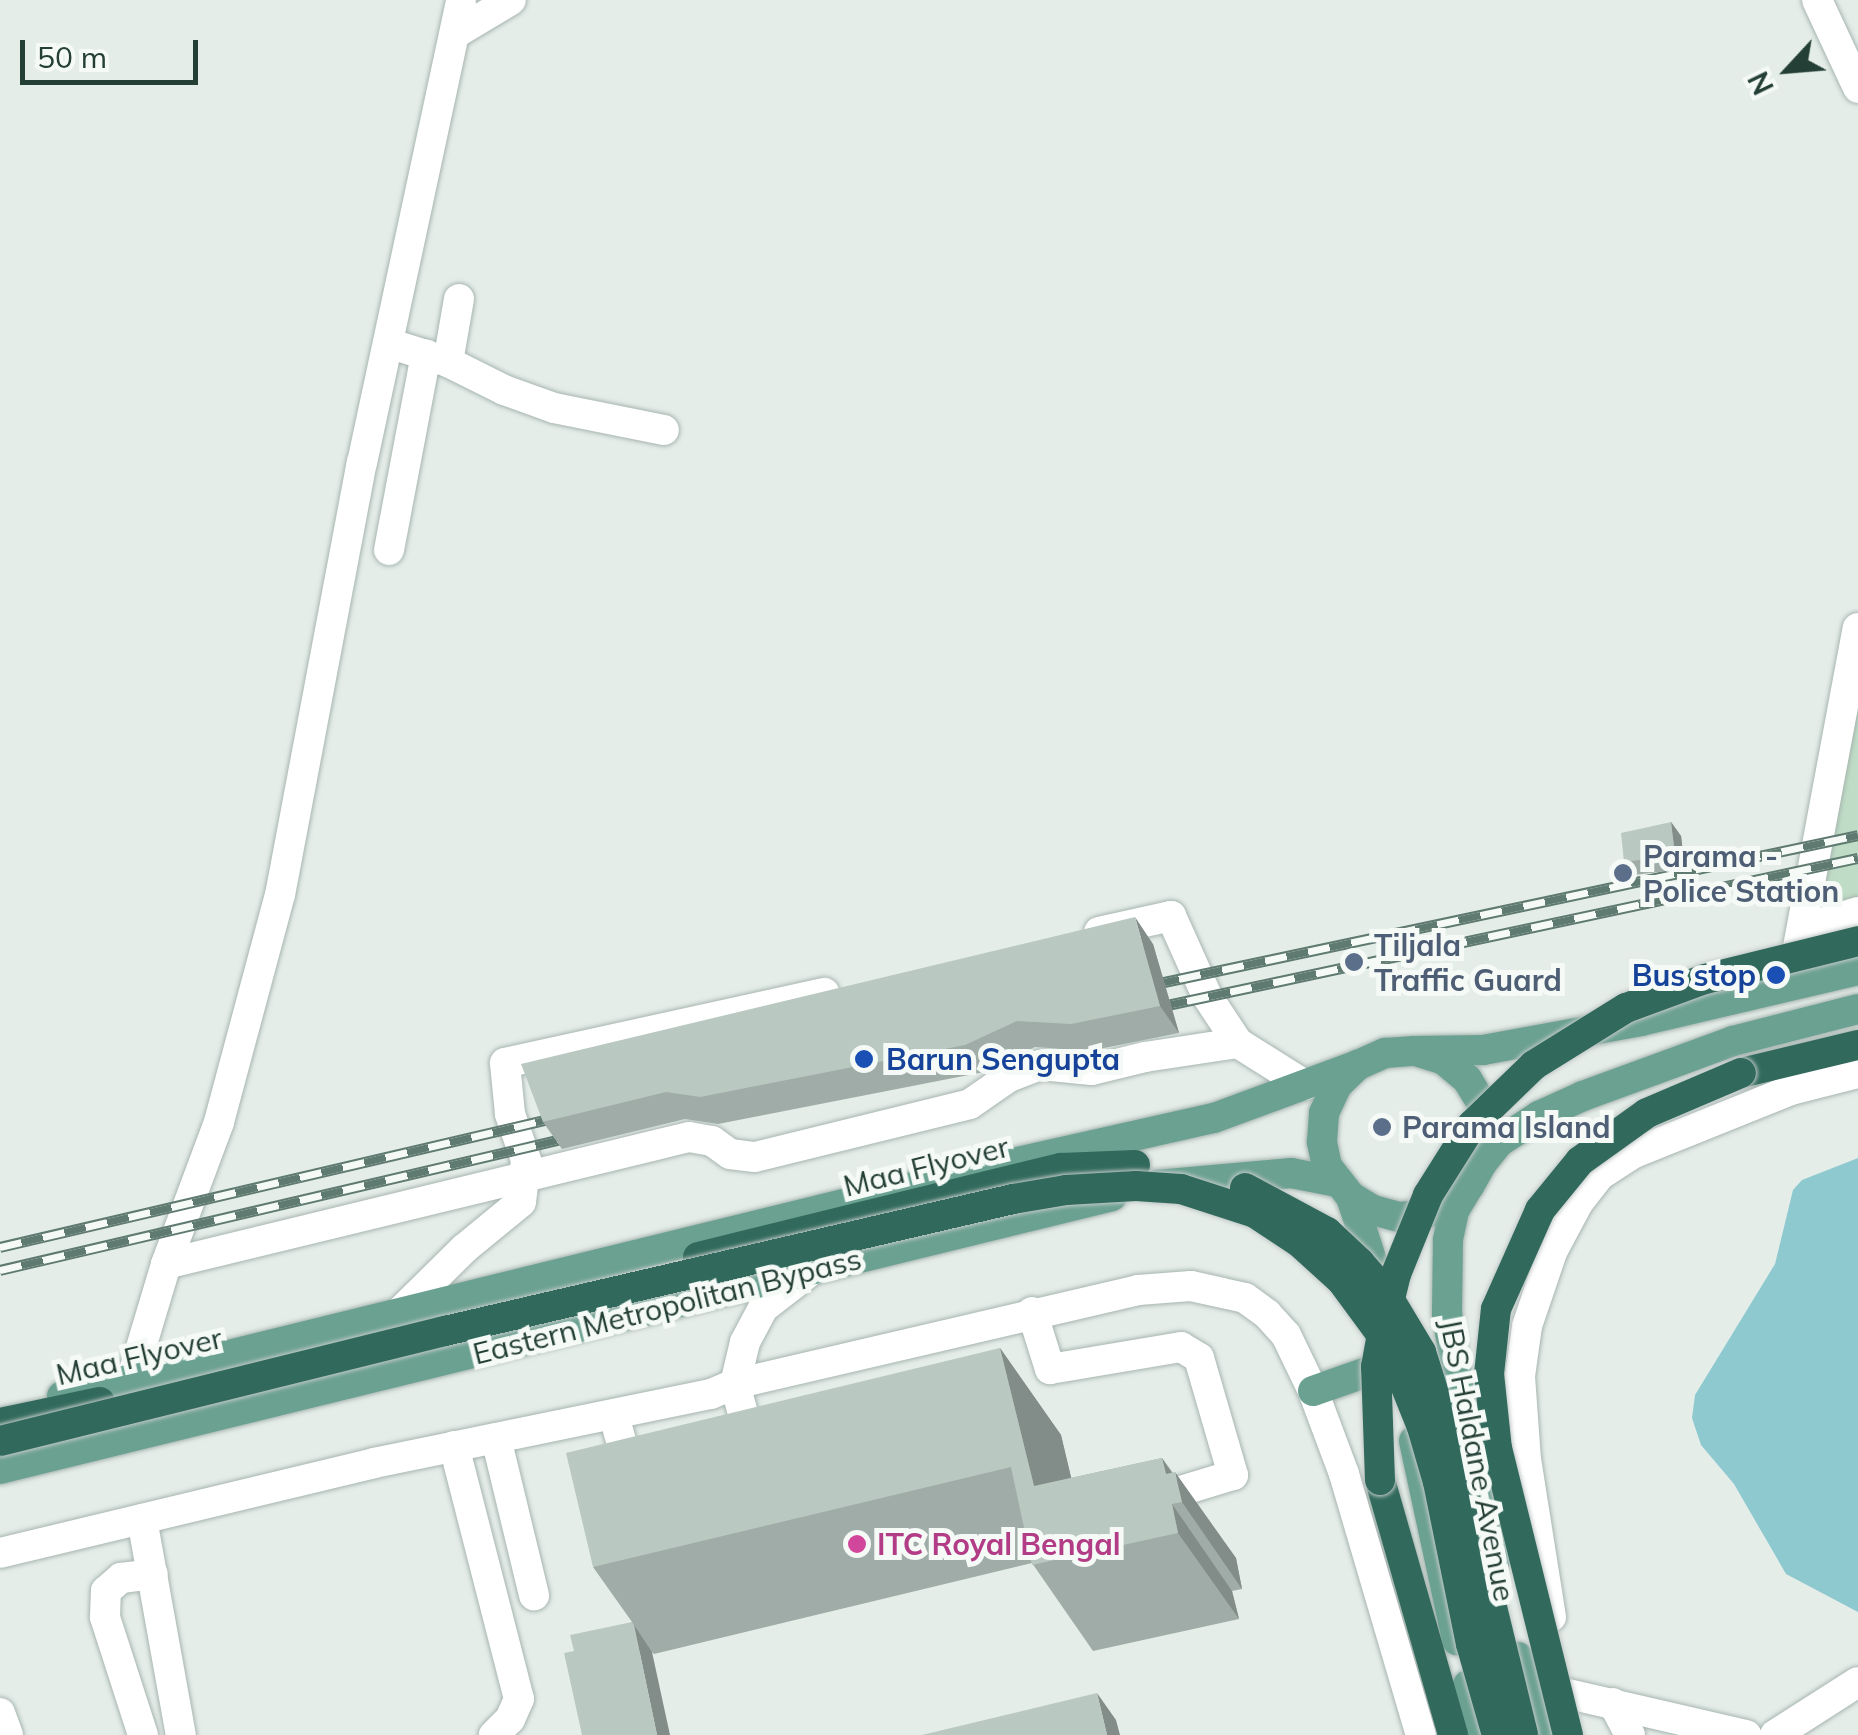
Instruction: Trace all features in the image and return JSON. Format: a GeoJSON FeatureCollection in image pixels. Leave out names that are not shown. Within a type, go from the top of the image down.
{"type":"FeatureCollection","features":[{"type":"Feature","properties":{"kind":"highway"},"geometry":{"type":"LineString","coordinates":[[1453,1735],[1388,1515],[1375,1425],[1376,1367],[1384,1323],[1396,1274],[1428,1195],[1465,1135],[1492,1103],[1534,1066],[1597,1023],[1705,978],[1858,941]]}},
{"type":"Feature","properties":{"kind":"highway"},"geometry":{"type":"LineString","coordinates":[[1568,1735],[1510,1513],[1492,1408],[1494,1326],[1514,1262],[1540,1210],[1565,1177],[1646,1114],[1741,1074],[1858,1045]]}},
{"type":"Feature","properties":{"kind":"highway","name":"Maa Flyover"},"geometry":{"type":"LineString","coordinates":[[0,1423],[1061,1168],[1135,1164],[1180,1172],[1242,1186],[1288,1208],[1327,1232],[1386,1292],[1420,1352],[1439,1399],[1522,1735]]}},
{"type":"Feature","properties":{"kind":"highway","name":"Maa Flyover"},"geometry":{"type":"LineString","coordinates":[[0,1442],[445,1331],[1013,1199],[1066,1190],[1136,1186],[1181,1190],[1255,1213],[1299,1242],[1342,1281],[1389,1345],[1422,1426],[1438,1482],[1471,1644],[1496,1735]]}},
{"type":"Feature","properties":{"kind":"main road"},"geometry":{"type":"LineString","coordinates":[[0,1410],[969,1173],[1214,1118],[1386,1053],[1483,1050],[1641,1022],[1858,970]]}},
{"type":"Feature","properties":{"kind":"main road"},"geometry":{"type":"LineString","coordinates":[[1358,1065],[1337,1085],[1324,1112],[1322,1142],[1327,1166],[1344,1189],[1374,1210],[1399,1216],[1438,1209],[1476,1175],[1500,1142],[1583,1096],[1733,1042],[1858,1009]]}},
{"type":"Feature","properties":{"kind":"main road"},"geometry":{"type":"LineString","coordinates":[[1415,1051],[1444,1060],[1466,1079],[1482,1104],[1488,1134],[1476,1175]]}},
{"type":"Feature","properties":{"kind":"main road","name":"Eastern Metropolitan Bypass"},"geometry":{"type":"LineString","coordinates":[[0,1469],[1164,1183],[1291,1173],[1344,1189]]}},
{"type":"Feature","properties":{"kind":"main road","name":"JBS Haldane Avenue"},"geometry":{"type":"LineString","coordinates":[[1476,1175],[1454,1210],[1448,1240],[1449,1326],[1462,1411],[1525,1684],[1542,1735]]}},
{"type":"Feature","properties":{"kind":"main road","name":"JBS Haldane Avenue"},"geometry":{"type":"LineString","coordinates":[[1344,1189],[1398,1361],[1440,1572],[1481,1735]]}},
{"type":"Feature","properties":{"kind":"main road"},"geometry":{"type":"LineString","coordinates":[[1313,1391],[1398,1361]]}},
{"type":"Feature","properties":{"kind":"street"},"geometry":{"type":"LineString","coordinates":[[131,1381],[166,1264],[219,1122],[280,894],[388,343],[461,0]]}},
{"type":"Feature","properties":{"kind":"street"},"geometry":{"type":"LineString","coordinates":[[456,33],[512,0]]}},
{"type":"Feature","properties":{"kind":"street"},"geometry":{"type":"LineString","coordinates":[[1817,0],[1858,88]]}},
{"type":"Feature","properties":{"kind":"street"},"geometry":{"type":"LineString","coordinates":[[389,550],[437,358],[459,298]]}},
{"type":"Feature","properties":{"kind":"street"},"geometry":{"type":"LineString","coordinates":[[388,343],[437,358],[504,390],[554,408],[664,430]]}},
{"type":"Feature","properties":{"kind":"street"},"geometry":{"type":"LineString","coordinates":[[1790,986],[1805,928],[1813,860],[1858,628]]}},
{"type":"Feature","properties":{"kind":"street"},"geometry":{"type":"LineString","coordinates":[[1805,928],[1858,912]]}},
{"type":"Feature","properties":{"kind":"street"},"geometry":{"type":"LineString","coordinates":[[1078,936],[1171,916],[1207,996],[1238,1043],[1305,1085]]}},
{"type":"Feature","properties":{"kind":"street"},"geometry":{"type":"LineString","coordinates":[[397,1315],[452,1260],[522,1202],[526,1160],[510,1114],[505,1062],[860,986]]}},
{"type":"Feature","properties":{"kind":"street"},"geometry":{"type":"LineString","coordinates":[[166,1264],[689,1137],[712,1141],[730,1154],[755,1158],[970,1104],[1009,1077],[1041,1065],[1092,1070],[1146,1056],[1238,1043]]}},
{"type":"Feature","properties":{"kind":"street"},"geometry":{"type":"LineString","coordinates":[[1579,1735],[1528,1476],[1520,1376],[1527,1326],[1552,1252],[1578,1203],[1600,1174],[1634,1153],[1792,1090],[1858,1072]]}},
{"type":"Feature","properties":{"kind":"street"},"geometry":{"type":"LineString","coordinates":[[741,1474],[758,1470],[735,1384],[745,1342],[763,1308],[809,1272]]}},
{"type":"Feature","properties":{"kind":"street"},"geometry":{"type":"LineString","coordinates":[[0,1552],[454,1446],[712,1394],[735,1384],[1032,1312],[1138,1290],[1191,1286],[1217,1289],[1245,1298],[1268,1314],[1286,1335],[1313,1391],[1344,1474],[1422,1735]]}},
{"type":"Feature","properties":{"kind":"street"},"geometry":{"type":"LineString","coordinates":[[1032,1312],[1050,1369],[1181,1347],[1199,1358],[1233,1475],[1139,1504]]}},
{"type":"Feature","properties":{"kind":"street"},"geometry":{"type":"LineString","coordinates":[[614,1416],[639,1501],[656,1496]]}},
{"type":"Feature","properties":{"kind":"street"},"geometry":{"type":"LineString","coordinates":[[496,1438],[534,1595]]}},
{"type":"Feature","properties":{"kind":"street"},"geometry":{"type":"LineString","coordinates":[[454,1446],[519,1699],[510,1719],[494,1735]]}},
{"type":"Feature","properties":{"kind":"street"},"geometry":{"type":"LineString","coordinates":[[142,1519],[182,1735]]}},
{"type":"Feature","properties":{"kind":"street"},"geometry":{"type":"LineString","coordinates":[[143,1735],[104,1617],[106,1591],[121,1578],[153,1574]]}},
{"type":"Feature","properties":{"kind":"street"},"geometry":{"type":"LineString","coordinates":[[1775,1735],[1858,1682]]}},
{"type":"Feature","properties":{"kind":"street"},"geometry":{"type":"LineString","coordinates":[[1525,1684],[1746,1735]]}},
{"type":"Feature","properties":{"kind":"street"},"geometry":{"type":"LineString","coordinates":[[1613,1704],[1630,1735]]}},
{"type":"Feature","properties":{"kind":"street"},"geometry":{"type":"LineString","coordinates":[[0,1714],[8,1735]]}},
{"type":"Feature","properties":{"kind":"green space"},"geometry":{"type":"Polygon","coordinates":[[[1858,709],[1858,904],[1829,911],[1813,902],[1858,709]]]}},
{"type":"Feature","properties":{"kind":"water"},"geometry":{"type":"Polygon","coordinates":[[[1858,1158],[1858,1612],[1786,1574],[1734,1484],[1701,1445],[1692,1418],[1695,1395],[1775,1264],[1793,1190],[1802,1180],[1858,1158]]]}},
{"type":"Feature","properties":{"kind":"building"},"geometry":{"type":"Polygon","coordinates":[[[1671,822],[1675,855],[1624,862],[1621,833],[1671,822]]]}},
{"type":"Feature","properties":{"kind":"building"},"geometry":{"type":"Polygon","coordinates":[[[1135,917],[1160,1006],[1071,1024],[1017,1021],[965,1045],[700,1097],[666,1092],[543,1122],[521,1064],[1135,917]]]}},
{"type":"Feature","properties":{"kind":"building"},"geometry":{"type":"Polygon","coordinates":[[[1000,1348],[1034,1486],[1162,1458],[1166,1474],[1175,1472],[1182,1502],[1172,1504],[1178,1533],[1032,1565],[1011,1467],[593,1567],[566,1453],[1000,1348]]]}},
{"type":"Feature","properties":{"kind":"building"},"geometry":{"type":"Polygon","coordinates":[[[632,1622],[657,1735],[582,1735],[564,1653],[574,1651],[570,1635],[632,1622]]]}},
{"type":"Feature","properties":{"kind":"building"},"geometry":{"type":"Polygon","coordinates":[[[1097,1693],[1107,1735],[922,1735],[1097,1693]]]}},
{"type":"Feature","properties":{"kind":"railway"},"geometry":{"type":"LineString","coordinates":[[1136,988],[1858,835]]}},
{"type":"Feature","properties":{"kind":"railway"},"geometry":{"type":"LineString","coordinates":[[1144,1010],[1858,858]]}},
{"type":"Feature","properties":{"kind":"railway"},"geometry":{"type":"LineString","coordinates":[[0,1247],[570,1114]]}},
{"type":"Feature","properties":{"kind":"railway"},"geometry":{"type":"LineString","coordinates":[[0,1270],[583,1134]]}},
{"type":"Feature","properties":{"kind":"place","name":"Parama - Police Station"},"geometry":{"type":"Point","coordinates":[1623,873]}},
{"type":"Feature","properties":{"kind":"place","name":"Tiljala Traffic Guard"},"geometry":{"type":"Point","coordinates":[1354,962]}},
{"type":"Feature","properties":{"kind":"place","name":"Bus stop"},"geometry":{"type":"Point","coordinates":[1776,975]}},
{"type":"Feature","properties":{"kind":"place","name":"Barun Sengupta"},"geometry":{"type":"Point","coordinates":[864,1059]}},
{"type":"Feature","properties":{"kind":"place","name":"Parama Island"},"geometry":{"type":"Point","coordinates":[1382,1127]}},
{"type":"Feature","properties":{"kind":"place","name":"ITC Royal Bengal"},"geometry":{"type":"Point","coordinates":[857,1544]}}]}
